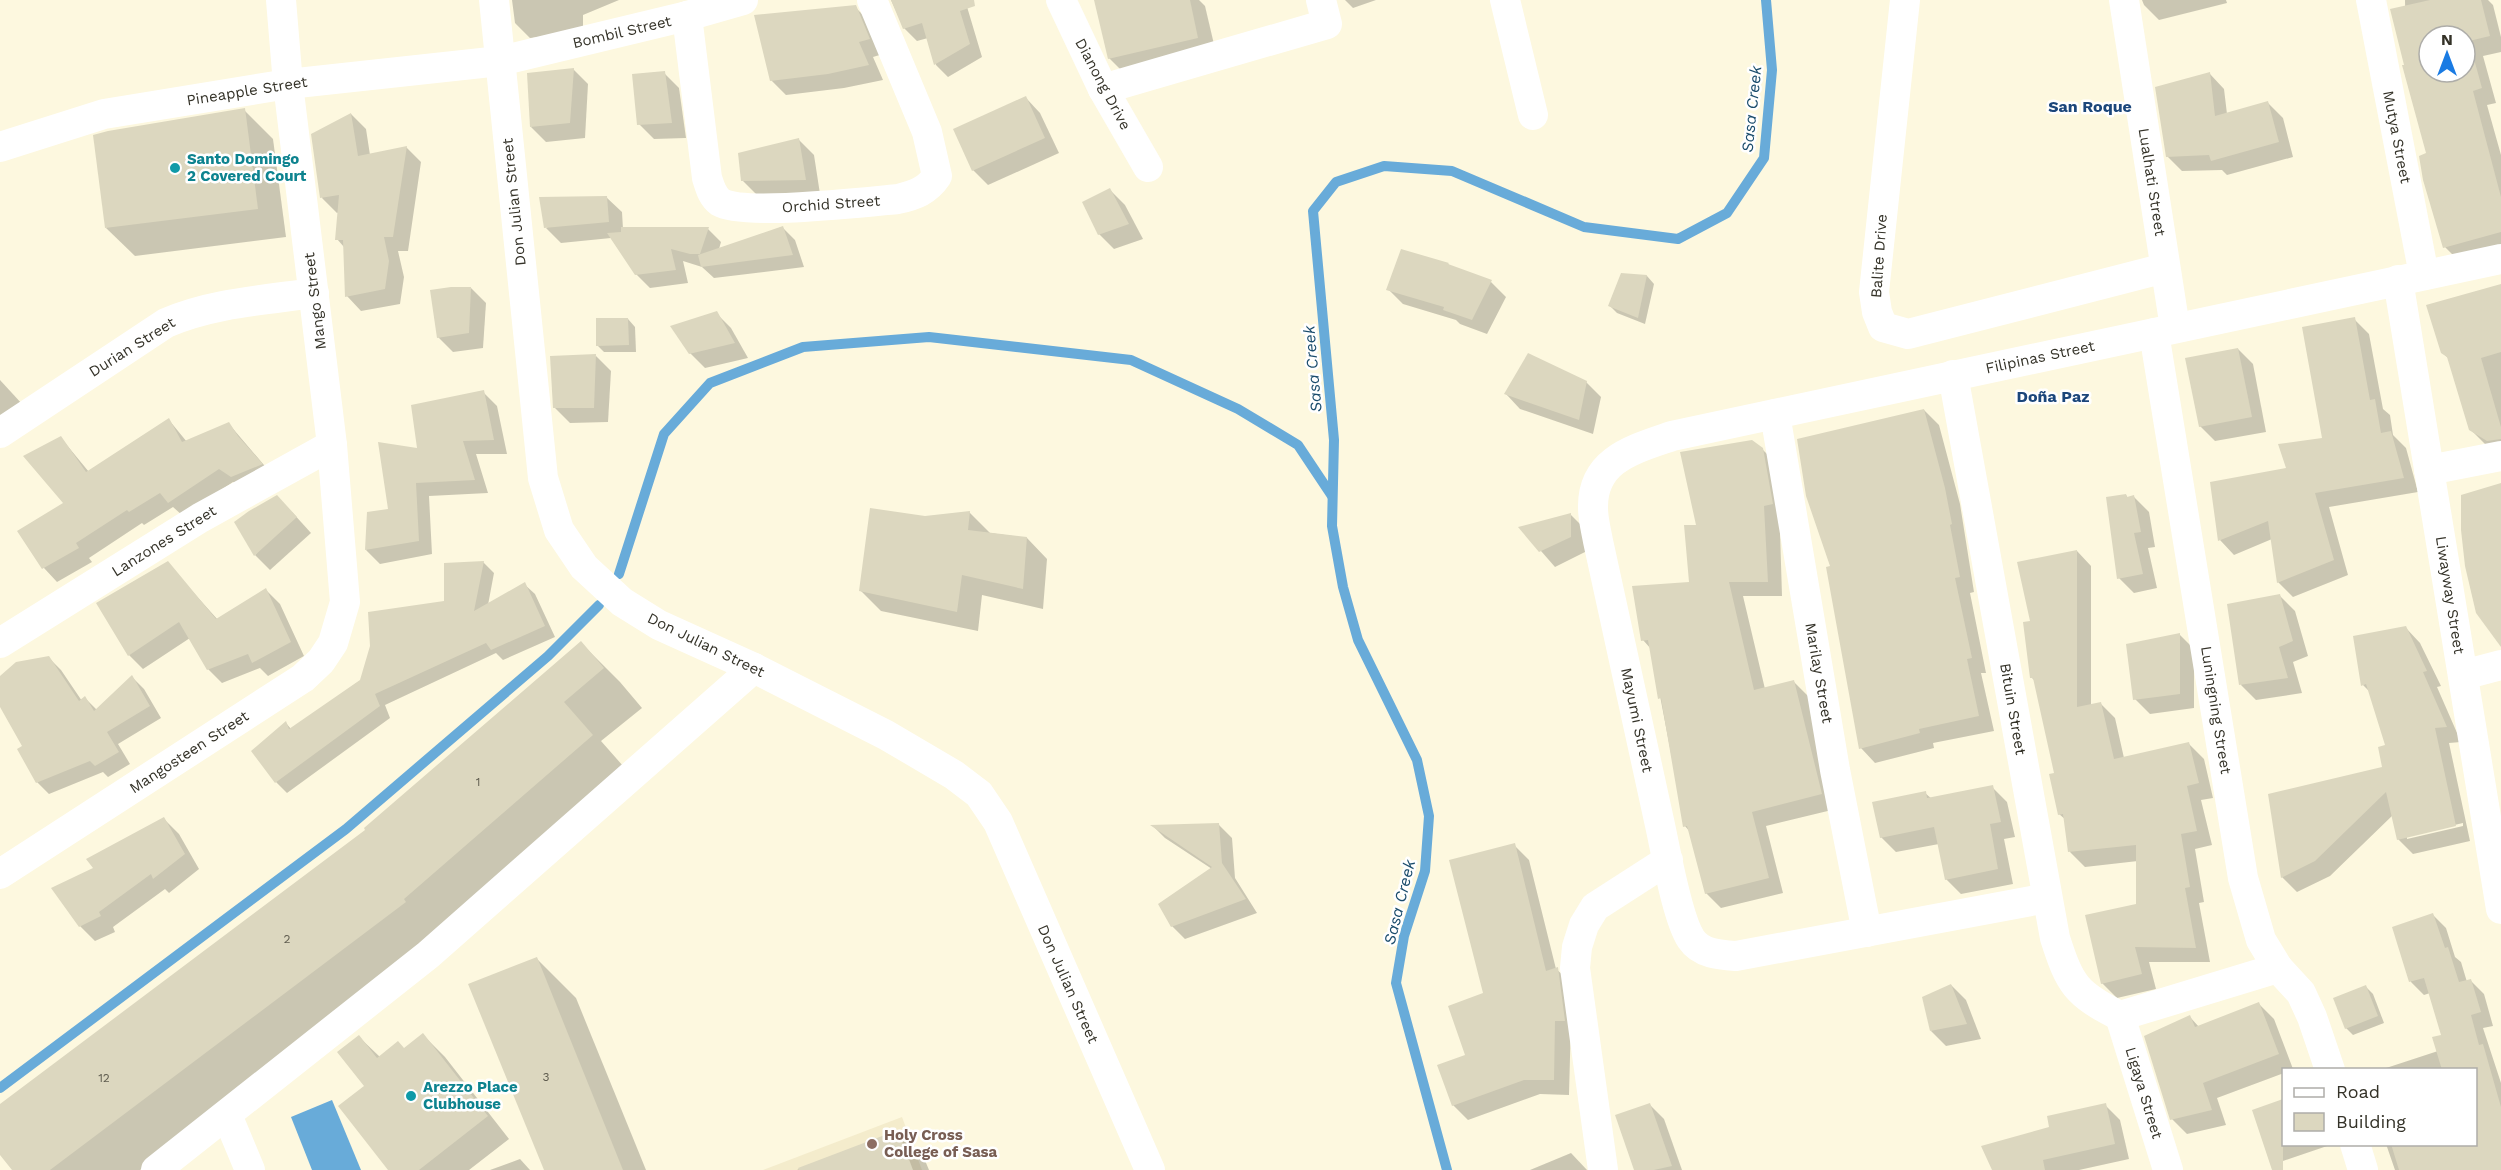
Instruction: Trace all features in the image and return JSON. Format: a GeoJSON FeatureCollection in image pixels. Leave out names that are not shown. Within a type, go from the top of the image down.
{"type":"FeatureCollection","features":[{"type":"Feature","properties":{"kind":"street","name":"Mango Street"},"geometry":{"type":"LineString","coordinates":[[281,0],[288,84],[332,445],[345,602]]}},
{"type":"Feature","properties":{"kind":"street","name":"Don Julian Street"},"geometry":{"type":"LineString","coordinates":[[494,0],[543,478],[559,530],[584,567],[622,602],[659,625],[754,668],[886,735],[954,775],[979,794],[998,822],[1150,1170]]}},
{"type":"Feature","properties":{"kind":"street","name":"Bombil Street"},"geometry":{"type":"LineString","coordinates":[[500,60],[687,16],[743,0]]}},
{"type":"Feature","properties":{"kind":"street","name":"Orchid Street"},"geometry":{"type":"LineString","coordinates":[[687,16],[707,178],[712,192],[719,201],[727,205],[761,209],[898,199],[919,194],[931,185],[937,176],[927,132],[872,0]]}},
{"type":"Feature","properties":{"kind":"street","name":"Dianong Drive"},"geometry":{"type":"LineString","coordinates":[[1061,0],[1103,89],[1148,168]]}},
{"type":"Feature","properties":{"kind":"street"},"geometry":{"type":"LineString","coordinates":[[1103,89],[1328,24],[1321,0]]}},
{"type":"Feature","properties":{"kind":"street"},"geometry":{"type":"LineString","coordinates":[[1505,0],[1533,115]]}},
{"type":"Feature","properties":{"kind":"street","name":"Balite Drive"},"geometry":{"type":"LineString","coordinates":[[1905,0],[1874,292],[1877,312],[1883,327],[1908,334],[2166,268]]}},
{"type":"Feature","properties":{"kind":"street","name":"Lualhati Street"},"geometry":{"type":"LineString","coordinates":[[2124,0],[2166,268],[2164,330]]}},
{"type":"Feature","properties":{"kind":"street","name":"Mutya Street"},"geometry":{"type":"LineString","coordinates":[[2370,0],[2411,277]]}},
{"type":"Feature","properties":{"kind":"street","name":"Pineapple Street"},"geometry":{"type":"LineString","coordinates":[[0,147],[104,114],[288,84],[500,60]]}},
{"type":"Feature","properties":{"kind":"street","name":"Filipinas Street"},"geometry":{"type":"LineString","coordinates":[[1596,485],[1606,468],[1624,453],[1672,436],[2501,259]]}},
{"type":"Feature","properties":{"kind":"street","name":"Liwayway Street"},"geometry":{"type":"LineString","coordinates":[[2411,277],[2429,470],[2501,909]]}},
{"type":"Feature","properties":{"kind":"street","name":"Durian Street"},"geometry":{"type":"LineString","coordinates":[[0,433],[166,323],[188,313],[217,306],[314,293]]}},
{"type":"Feature","properties":{"kind":"street","name":"Luningning Street"},"geometry":{"type":"LineString","coordinates":[[2164,330],[2243,878],[2262,940],[2278,968],[2301,993],[2313,1017],[2329,1068]]}},
{"type":"Feature","properties":{"kind":"street","name":"Bituin Street"},"geometry":{"type":"LineString","coordinates":[[1953,375],[2047,898],[2064,965],[2076,987],[2091,1001],[2120,1016]]}},
{"type":"Feature","properties":{"kind":"street","name":"Marilay Street"},"geometry":{"type":"LineString","coordinates":[[1775,414],[1835,770],[1867,932]]}},
{"type":"Feature","properties":{"kind":"street","name":"Lanzones Street"},"geometry":{"type":"LineString","coordinates":[[0,643],[200,518],[332,445]]}},
{"type":"Feature","properties":{"kind":"street"},"geometry":{"type":"LineString","coordinates":[[2429,470],[2501,456]]}},
{"type":"Feature","properties":{"kind":"street","name":"Mayumi Street"},"geometry":{"type":"LineString","coordinates":[[1596,485],[1593,507],[1598,541],[1668,860],[1685,928],[1692,941],[1702,949],[1716,955],[1736,956],[1867,932]]}},
{"type":"Feature","properties":{"kind":"street","name":"Mangosteen Street"},"geometry":{"type":"LineString","coordinates":[[0,872],[303,678],[321,661],[333,643],[345,602]]}},
{"type":"Feature","properties":{"kind":"street"},"geometry":{"type":"LineString","coordinates":[[2463,675],[2501,666]]}},
{"type":"Feature","properties":{"kind":"street"},"geometry":{"type":"LineString","coordinates":[[156,1170],[428,956],[754,668]]}},
{"type":"Feature","properties":{"kind":"street"},"geometry":{"type":"LineString","coordinates":[[1603,1170],[1575,968],[1578,947],[1584,925],[1595,907],[1668,860]]}},
{"type":"Feature","properties":{"kind":"street"},"geometry":{"type":"LineString","coordinates":[[1867,932],[2047,898]]}},
{"type":"Feature","properties":{"kind":"street"},"geometry":{"type":"LineString","coordinates":[[2120,1016],[2278,968]]}},
{"type":"Feature","properties":{"kind":"street","name":"Ligaya Street"},"geometry":{"type":"LineString","coordinates":[[2120,1016],[2168,1170]]}},
{"type":"Feature","properties":{"kind":"street"},"geometry":{"type":"LineString","coordinates":[[227,1115],[250,1170]]}},
{"type":"Feature","properties":{"kind":"street"},"geometry":{"type":"LineString","coordinates":[[2356,1146],[2363,1170]]}},
{"type":"Feature","properties":{"kind":"shaded area","name":"Holy Cross College of Sasa"},"geometry":{"type":"Polygon","coordinates":[[[902,1117],[922,1170],[763,1170],[902,1117]]]}},
{"type":"Feature","properties":{"kind":"water"},"geometry":{"type":"Polygon","coordinates":[[[332,1100],[361,1170],[312,1170],[291,1117],[332,1100]]]}},
{"type":"Feature","properties":{"kind":"building"},"geometry":{"type":"Polygon","coordinates":[[[891,0],[974,0],[975,6],[960,11],[970,44],[934,65],[922,23],[903,29],[891,0]]]}},
{"type":"Feature","properties":{"kind":"building"},"geometry":{"type":"Polygon","coordinates":[[[1094,0],[1190,0],[1198,38],[1108,59],[1094,0]]]}},
{"type":"Feature","properties":{"kind":"building"},"geometry":{"type":"Polygon","coordinates":[[[2430,0],[2481,0],[2490,36],[2477,39],[2477,24],[2417,24],[2417,84],[2477,84],[2477,70],[2482,88],[2473,91],[2501,197],[2501,232],[2443,248],[2423,180],[2419,156],[2426,153],[2402,65],[2404,65],[2390,9],[2430,0]]]}},
{"type":"Feature","properties":{"kind":"building"},"geometry":{"type":"Polygon","coordinates":[[[856,5],[870,39],[859,42],[869,65],[828,74],[770,81],[754,15],[856,5]]]}},
{"type":"Feature","properties":{"kind":"building"},"geometry":{"type":"Polygon","coordinates":[[[574,68],[570,123],[530,127],[527,73],[574,68]]]}},
{"type":"Feature","properties":{"kind":"building"},"geometry":{"type":"Polygon","coordinates":[[[665,71],[672,123],[637,125],[632,74],[665,71]]]}},
{"type":"Feature","properties":{"kind":"building"},"geometry":{"type":"Polygon","coordinates":[[[2210,72],[2215,116],[2268,101],[2279,142],[2211,161],[2209,155],[2166,157],[2155,87],[2210,72]]]}},
{"type":"Feature","properties":{"kind":"building"},"geometry":{"type":"Polygon","coordinates":[[[1026,96],[1045,138],[972,171],[953,129],[1026,96]]]}},
{"type":"Feature","properties":{"kind":"building","name":"Santo Domingo 2 Covered Court"},"geometry":{"type":"Polygon","coordinates":[[[245,108],[258,209],[105,228],[93,135],[245,108]]]}},
{"type":"Feature","properties":{"kind":"building"},"geometry":{"type":"Polygon","coordinates":[[[351,113],[358,156],[407,146],[393,237],[384,237],[389,261],[385,289],[345,297],[343,240],[335,240],[339,195],[320,198],[311,134],[351,113]]]}},
{"type":"Feature","properties":{"kind":"building"},"geometry":{"type":"Polygon","coordinates":[[[799,138],[806,180],[741,181],[738,153],[799,138]]]}},
{"type":"Feature","properties":{"kind":"building"},"geometry":{"type":"Polygon","coordinates":[[[1110,188],[1129,224],[1098,235],[1082,202],[1110,188]]]}},
{"type":"Feature","properties":{"kind":"building"},"geometry":{"type":"Polygon","coordinates":[[[607,196],[609,222],[544,228],[539,197],[607,196]]]}},
{"type":"Feature","properties":{"kind":"building"},"geometry":{"type":"Polygon","coordinates":[[[783,226],[793,255],[701,267],[698,255],[783,226]]]}},
{"type":"Feature","properties":{"kind":"building"},"geometry":{"type":"Polygon","coordinates":[[[621,227],[709,227],[700,254],[671,249],[676,270],[635,275],[607,233],[621,232],[621,227]]]}},
{"type":"Feature","properties":{"kind":"building"},"geometry":{"type":"Polygon","coordinates":[[[1401,249],[1449,263],[1492,280],[1472,320],[1443,310],[1444,307],[1386,290],[1401,249]]]}},
{"type":"Feature","properties":{"kind":"building"},"geometry":{"type":"Polygon","coordinates":[[[1621,273],[1647,275],[1638,318],[1608,306],[1621,273]]]}},
{"type":"Feature","properties":{"kind":"building"},"geometry":{"type":"Polygon","coordinates":[[[2501,284],[2501,352],[2481,358],[2501,427],[2501,439],[2487,441],[2469,430],[2447,357],[2441,353],[2426,305],[2501,284]]]}},
{"type":"Feature","properties":{"kind":"building"},"geometry":{"type":"Polygon","coordinates":[[[471,287],[469,333],[437,338],[430,290],[471,287]]]}},
{"type":"Feature","properties":{"kind":"building"},"geometry":{"type":"Polygon","coordinates":[[[717,311],[735,343],[689,354],[670,326],[717,311]]]}},
{"type":"Feature","properties":{"kind":"building"},"geometry":{"type":"Polygon","coordinates":[[[2355,317],[2370,400],[2375,399],[2381,433],[2391,431],[2404,478],[2315,493],[2334,560],[2277,583],[2268,521],[2218,541],[2210,482],[2286,468],[2278,444],[2322,438],[2302,327],[2355,317]]]}},
{"type":"Feature","properties":{"kind":"building"},"geometry":{"type":"Polygon","coordinates":[[[596,318],[628,318],[629,345],[596,346],[596,318]]]}},
{"type":"Feature","properties":{"kind":"building"},"geometry":{"type":"Polygon","coordinates":[[[2238,348],[2252,417],[2199,427],[2185,358],[2238,348]]]}},
{"type":"Feature","properties":{"kind":"building"},"geometry":{"type":"Polygon","coordinates":[[[1528,353],[1587,381],[1579,420],[1504,394],[1528,353]]]}},
{"type":"Feature","properties":{"kind":"building"},"geometry":{"type":"Polygon","coordinates":[[[596,354],[594,408],[553,408],[550,356],[596,354]]]}},
{"type":"Feature","properties":{"kind":"building"},"geometry":{"type":"Polygon","coordinates":[[[484,390],[494,440],[463,441],[475,480],[416,483],[419,541],[365,550],[367,512],[388,509],[378,442],[417,448],[411,405],[484,390]]]}},
{"type":"Feature","properties":{"kind":"building"},"geometry":{"type":"Polygon","coordinates":[[[1924,409],[1952,524],[1950,525],[1960,577],[1955,578],[1972,658],[1967,659],[1979,716],[1919,729],[1920,733],[1859,749],[1826,567],[1830,566],[1806,496],[1797,439],[1924,409]]]}},
{"type":"Feature","properties":{"kind":"building"},"geometry":{"type":"Polygon","coordinates":[[[169,418],[182,442],[229,422],[238,436],[263,464],[231,477],[219,469],[168,503],[160,493],[129,512],[127,510],[76,543],[79,548],[42,569],[17,531],[63,503],[23,456],[61,436],[86,472],[169,418]]]}},
{"type":"Feature","properties":{"kind":"building"},"geometry":{"type":"Polygon","coordinates":[[[1752,440],[1763,448],[1773,504],[1764,506],[1768,582],[1729,582],[1754,690],[1794,680],[1822,794],[1752,812],[1769,878],[1705,894],[1687,826],[1683,827],[1661,698],[1658,699],[1648,640],[1641,641],[1632,586],[1689,582],[1684,525],[1696,525],[1680,452],[1752,440]]]}},
{"type":"Feature","properties":{"kind":"building"},"geometry":{"type":"Polygon","coordinates":[[[2501,483],[2501,647],[2476,613],[2465,566],[2461,530],[2461,495],[2501,483]]]}},
{"type":"Feature","properties":{"kind":"building"},"geometry":{"type":"Polygon","coordinates":[[[2126,494],[2127,497],[2134,495],[2141,532],[2134,533],[2143,574],[2117,579],[2106,497],[2126,494]]]}},
{"type":"Feature","properties":{"kind":"building"},"geometry":{"type":"Polygon","coordinates":[[[277,495],[297,517],[254,556],[234,522],[277,495]]]}},
{"type":"Feature","properties":{"kind":"building"},"geometry":{"type":"Polygon","coordinates":[[[870,508],[925,516],[970,511],[968,530],[1027,537],[1023,589],[962,575],[957,612],[859,591],[870,508]]]}},
{"type":"Feature","properties":{"kind":"building"},"geometry":{"type":"Polygon","coordinates":[[[1571,513],[1571,537],[1539,552],[1518,527],[1571,513]]]}},
{"type":"Feature","properties":{"kind":"building"},"geometry":{"type":"Polygon","coordinates":[[[2077,550],[2077,707],[2101,702],[2114,759],[2189,742],[2199,783],[2187,786],[2197,831],[2181,834],[2190,887],[2185,888],[2196,948],[2135,947],[2142,974],[2101,984],[2085,915],[2136,904],[2136,845],[2068,852],[2063,814],[2058,815],[2049,774],[2054,773],[2033,678],[2030,678],[2023,622],[2030,621],[2017,562],[2077,550]]]}},
{"type":"Feature","properties":{"kind":"building"},"geometry":{"type":"Polygon","coordinates":[[[168,561],[216,619],[266,588],[291,642],[252,663],[248,654],[207,670],[179,622],[128,656],[96,603],[168,561]]]}},
{"type":"Feature","properties":{"kind":"building"},"geometry":{"type":"Polygon","coordinates":[[[484,561],[474,611],[525,582],[545,626],[491,650],[486,643],[375,694],[380,706],[275,783],[251,751],[286,721],[289,729],[360,680],[370,646],[368,612],[444,601],[444,563],[484,561]]]}},
{"type":"Feature","properties":{"kind":"building"},"geometry":{"type":"Polygon","coordinates":[[[2280,594],[2293,641],[2279,647],[2288,678],[2239,685],[2227,604],[2280,594]]]}},
{"type":"Feature","properties":{"kind":"building"},"geometry":{"type":"Polygon","coordinates":[[[2406,626],[2427,671],[2423,672],[2447,727],[2435,728],[2456,826],[2397,840],[2386,792],[2315,861],[2281,878],[2268,794],[2382,767],[2378,747],[2385,745],[2366,684],[2361,686],[2353,636],[2406,626]]]}},
{"type":"Feature","properties":{"kind":"building"},"geometry":{"type":"Polygon","coordinates":[[[2180,633],[2180,694],[2133,700],[2126,644],[2180,633]]]}},
{"type":"Feature","properties":{"kind":"building"},"geometry":{"type":"Polygon","coordinates":[[[581,641],[604,668],[564,702],[593,735],[404,899],[406,902],[50,1170],[12,1170],[0,1155],[0,1104],[365,830],[364,828],[581,641]]]}},
{"type":"Feature","properties":{"kind":"building"},"geometry":{"type":"Polygon","coordinates":[[[49,656],[79,701],[85,696],[94,711],[132,675],[150,706],[107,732],[119,752],[95,766],[90,761],[36,783],[17,749],[22,746],[0,707],[0,676],[16,662],[49,656]]]}},
{"type":"Feature","properties":{"kind":"building"},"geometry":{"type":"Polygon","coordinates":[[[1993,785],[2001,822],[1990,824],[1998,869],[1945,880],[1934,827],[1880,838],[1872,802],[1926,791],[1927,798],[1993,785]]]}},
{"type":"Feature","properties":{"kind":"building"},"geometry":{"type":"Polygon","coordinates":[[[164,817],[185,854],[153,879],[151,874],[99,912],[101,916],[79,927],[51,888],[93,868],[86,859],[164,817]]]}},
{"type":"Feature","properties":{"kind":"building"},"geometry":{"type":"Polygon","coordinates":[[[1219,823],[1222,863],[1246,899],[1171,927],[1158,904],[1212,867],[1150,825],[1219,823]]]}},
{"type":"Feature","properties":{"kind":"building"},"geometry":{"type":"Polygon","coordinates":[[[1515,843],[1546,971],[1558,967],[1565,1021],[1555,1021],[1554,1080],[1524,1080],[1452,1106],[1437,1065],[1465,1055],[1448,1006],[1483,993],[1449,860],[1515,843]]]}},
{"type":"Feature","properties":{"kind":"building"},"geometry":{"type":"Polygon","coordinates":[[[2433,913],[2445,948],[2448,947],[2459,982],[2471,979],[2481,1012],[2471,1015],[2479,1045],[2483,1044],[2501,1107],[2501,1170],[2399,1170],[2392,1146],[2477,1146],[2477,1068],[2441,1068],[2432,1037],[2441,1035],[2424,978],[2409,982],[2392,927],[2433,913]]]}},
{"type":"Feature","properties":{"kind":"building"},"geometry":{"type":"Polygon","coordinates":[[[537,957],[623,1170],[544,1170],[468,984],[537,957]]]}},
{"type":"Feature","properties":{"kind":"building"},"geometry":{"type":"Polygon","coordinates":[[[1951,984],[1967,1024],[1930,1031],[1922,997],[1951,984]]]}},
{"type":"Feature","properties":{"kind":"building"},"geometry":{"type":"Polygon","coordinates":[[[2366,985],[2378,1016],[2345,1029],[2333,998],[2366,985]]]}},
{"type":"Feature","properties":{"kind":"building"},"geometry":{"type":"Polygon","coordinates":[[[2259,1002],[2279,1054],[2203,1083],[2212,1110],[2170,1120],[2144,1036],[2190,1015],[2195,1027],[2259,1002]]]}},
{"type":"Feature","properties":{"kind":"building","name":"Arezzo Place Clubhouse"},"geometry":{"type":"Polygon","coordinates":[[[423,1033],[488,1116],[419,1170],[388,1170],[338,1106],[364,1086],[337,1052],[359,1035],[377,1058],[398,1041],[404,1048],[423,1033]]]}},
{"type":"Feature","properties":{"kind":"building"},"geometry":{"type":"Polygon","coordinates":[[[2282,1099],[2283,1170],[2272,1170],[2252,1110],[2282,1099]]]}},
{"type":"Feature","properties":{"kind":"building"},"geometry":{"type":"Polygon","coordinates":[[[1650,1103],[1672,1166],[1654,1170],[1634,1170],[1615,1115],[1650,1103]]]}},
{"type":"Feature","properties":{"kind":"building"},"geometry":{"type":"Polygon","coordinates":[[[2106,1103],[2115,1144],[2043,1160],[2045,1170],[1992,1170],[1981,1146],[2049,1127],[2047,1116],[2106,1103]]]}},
{"type":"Feature","properties":{"kind":"building"},"geometry":{"type":"Polygon","coordinates":[[[898,1130],[913,1170],[799,1170],[798,1168],[898,1130]]]}},
{"type":"Feature","properties":{"kind":"waterway","name":"Sasa Creek"},"geometry":{"type":"LineString","coordinates":[[1447,1170],[1396,983],[1404,936],[1425,871],[1429,816],[1417,760],[1358,640],[1343,587],[1332,526],[1334,440],[1313,211],[1336,182],[1384,166],[1452,171],[1584,227],[1678,239],[1727,213],[1764,158],[1772,70],[1766,0]]}},
{"type":"Feature","properties":{"kind":"waterway"},"geometry":{"type":"LineString","coordinates":[[619,574],[664,434],[710,383],[803,347],[929,337],[1131,360],[1238,409],[1298,445],[1332,496]]}},
{"type":"Feature","properties":{"kind":"waterway"},"geometry":{"type":"LineString","coordinates":[[0,1088],[346,829],[548,656],[599,605]]}},
{"type":"Feature","properties":{"kind":"place","name":"Santo Domingo 2 Covered Court"},"geometry":{"type":"Point","coordinates":[175,168]}},
{"type":"Feature","properties":{"kind":"place","name":"Arezzo Place Clubhouse"},"geometry":{"type":"Point","coordinates":[411,1096]}},
{"type":"Feature","properties":{"kind":"place","name":"Holy Cross College of Sasa"},"geometry":{"type":"Point","coordinates":[872,1144]}},
{"type":"Feature","properties":{"kind":"district","name":"San Roque"},"geometry":{"type":"Point","coordinates":[2090,106]}},
{"type":"Feature","properties":{"kind":"district","name":"Doña Paz"},"geometry":{"type":"Point","coordinates":[2053,396]}}]}
